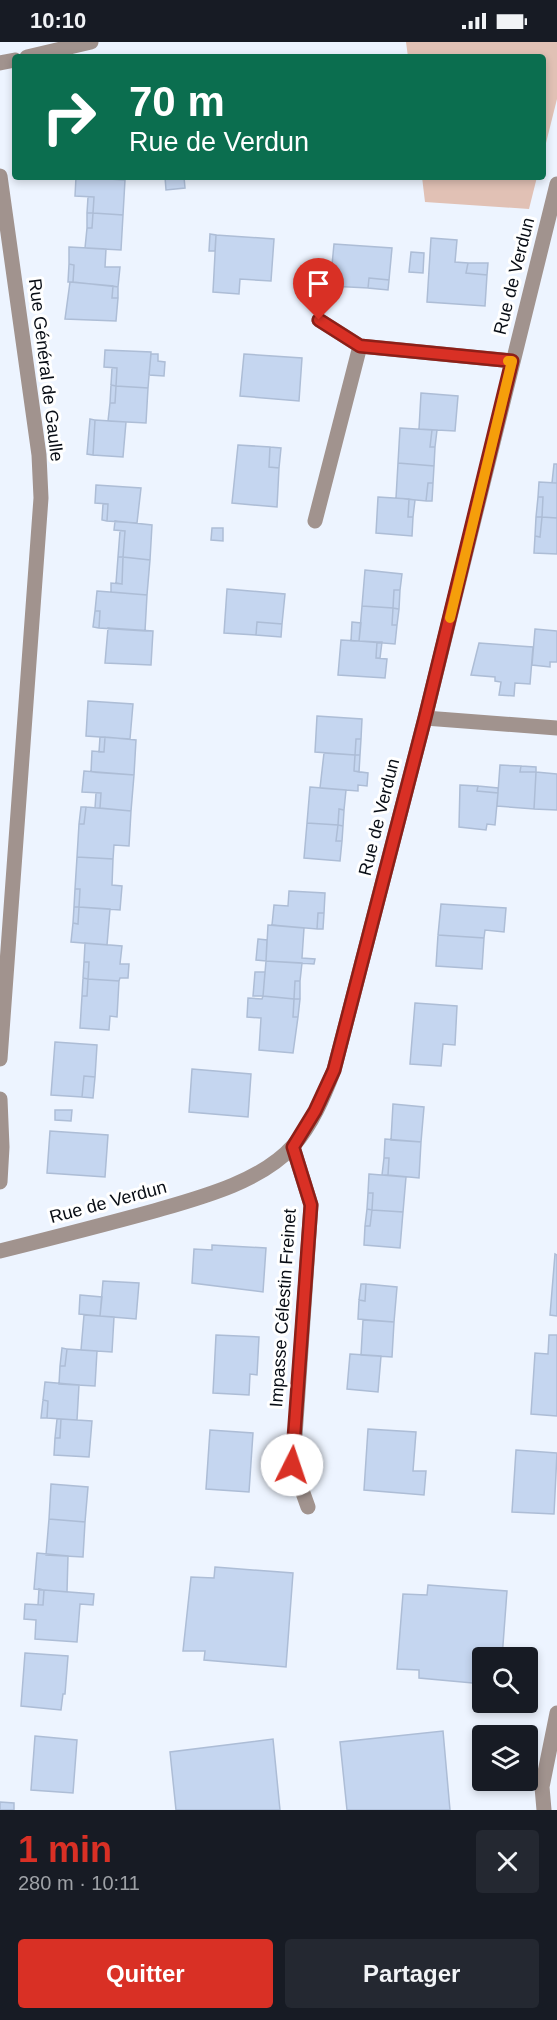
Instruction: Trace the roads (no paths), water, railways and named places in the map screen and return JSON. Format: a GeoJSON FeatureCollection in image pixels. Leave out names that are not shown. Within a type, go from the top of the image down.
{"type":"FeatureCollection","features":[{"type":"Feature","properties":{"kind":"street"},"geometry":{"type":"LineString","coordinates":[[40,54],[91,42]]}},
{"type":"Feature","properties":{"kind":"street","name":"Rue Général de Gaulle"},"geometry":{"type":"LineString","coordinates":[[0,176],[39,455],[41,498],[0,1059]]}},
{"type":"Feature","properties":{"kind":"street","name":"Rue de Verdun"},"geometry":{"type":"LineString","coordinates":[[0,1251],[93,1228],[207,1195],[252,1175],[293,1147],[315,1111],[334,1070],[425,718],[557,184]]}},
{"type":"Feature","properties":{"kind":"street"},"geometry":{"type":"LineString","coordinates":[[319,320],[360,346],[512,361]]}},
{"type":"Feature","properties":{"kind":"street"},"geometry":{"type":"LineString","coordinates":[[315,521],[360,346]]}},
{"type":"Feature","properties":{"kind":"street"},"geometry":{"type":"LineString","coordinates":[[425,718],[557,728]]}},
{"type":"Feature","properties":{"kind":"street"},"geometry":{"type":"LineString","coordinates":[[0,1099],[2,1147],[0,1182]]}},
{"type":"Feature","properties":{"kind":"street","name":"Impasse Célestin Freinet"},"geometry":{"type":"LineString","coordinates":[[293,1147],[311,1205],[292,1465],[308,1507]]}},
{"type":"Feature","properties":{"kind":"street"},"geometry":{"type":"LineString","coordinates":[[544,1810],[542,1787],[557,1713]]}}]}
